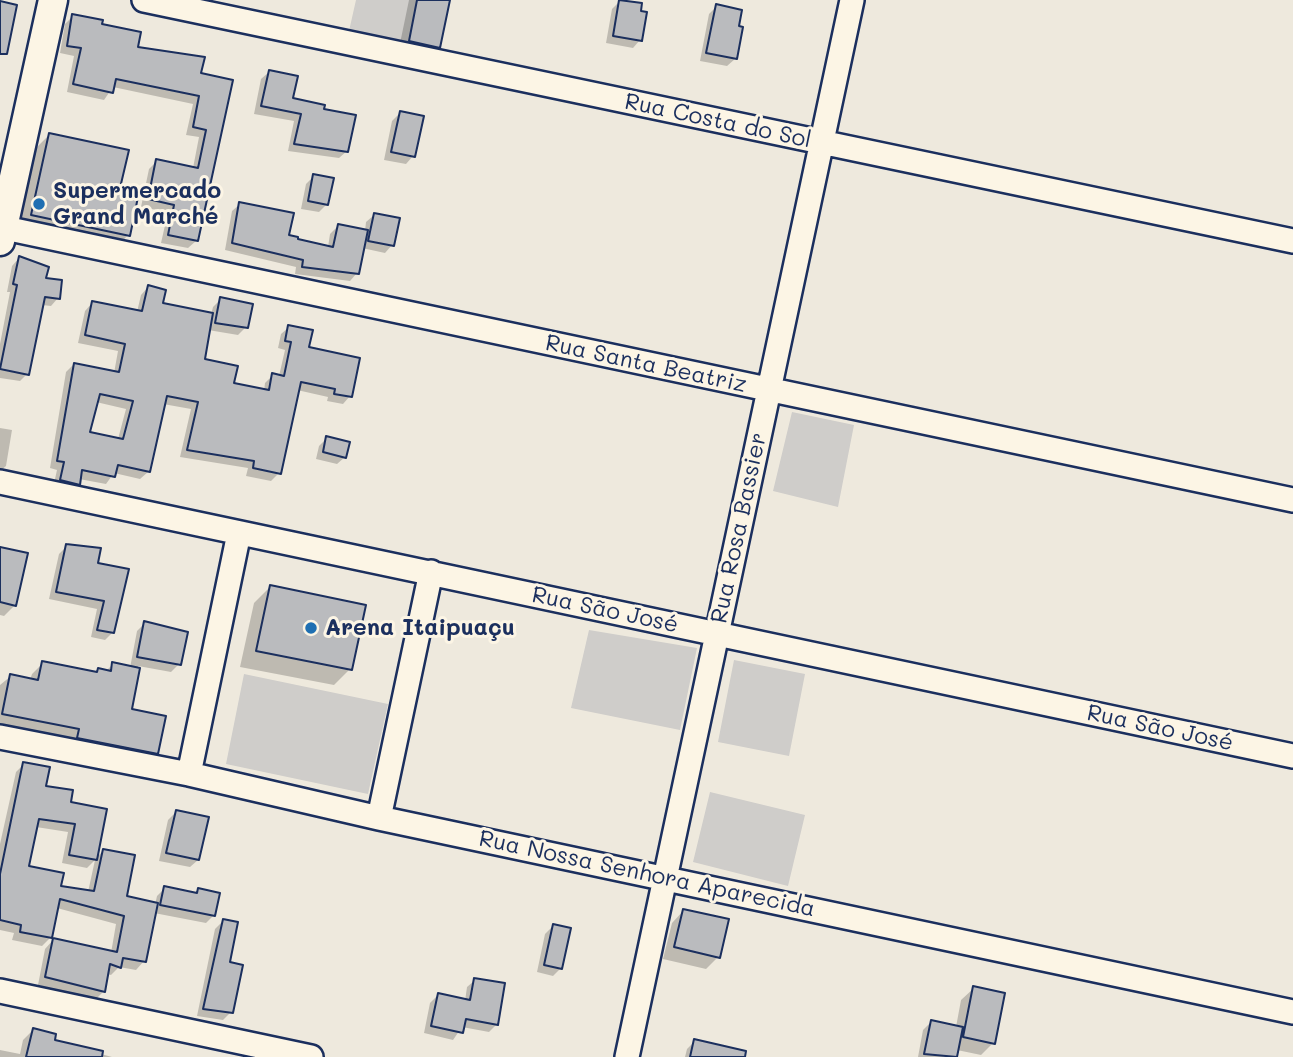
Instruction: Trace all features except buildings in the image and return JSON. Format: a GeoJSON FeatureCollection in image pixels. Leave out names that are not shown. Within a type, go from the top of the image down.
{"type":"FeatureCollection","features":[{"type":"Feature","properties":{"kind":"main road"},"geometry":{"type":"LineString","coordinates":[[1,232],[53,0]]}},
{"type":"Feature","properties":{"kind":"street","name":"Rua Costa do Sol"},"geometry":{"type":"LineString","coordinates":[[144,0],[1293,241]]}},
{"type":"Feature","properties":{"kind":"street","name":"Rua Rosa Bassier"},"geometry":{"type":"LineString","coordinates":[[627,1057],[663,877],[852,0]]}},
{"type":"Feature","properties":{"kind":"street","name":"Rua Santa Beatriz"},"geometry":{"type":"LineString","coordinates":[[1,232],[1293,500]]}},
{"type":"Feature","properties":{"kind":"street","name":"Rua São José"},"geometry":{"type":"LineString","coordinates":[[0,482],[1293,756]]}},
{"type":"Feature","properties":{"kind":"street"},"geometry":{"type":"LineString","coordinates":[[189,774],[240,533]]}},
{"type":"Feature","properties":{"kind":"street"},"geometry":{"type":"LineString","coordinates":[[379,818],[431,572]]}},
{"type":"Feature","properties":{"kind":"street","name":"Rua Nossa Senhora Aparecida"},"geometry":{"type":"LineString","coordinates":[[0,737],[189,774],[379,818],[1293,1012]]}},
{"type":"Feature","properties":{"kind":"street"},"geometry":{"type":"LineString","coordinates":[[0,991],[311,1057]]}},
{"type":"Feature","properties":{"kind":"shaded area"},"geometry":{"type":"Polygon","coordinates":[[[356,0],[419,0],[410,44],[349,31],[356,0]]]}},
{"type":"Feature","properties":{"kind":"shaded area"},"geometry":{"type":"Polygon","coordinates":[[[792,412],[854,425],[838,507],[773,491],[792,412]]]}},
{"type":"Feature","properties":{"kind":"shaded area"},"geometry":{"type":"Polygon","coordinates":[[[589,630],[697,648],[680,730],[571,708],[589,630]]]}},
{"type":"Feature","properties":{"kind":"shaded area"},"geometry":{"type":"Polygon","coordinates":[[[734,660],[805,674],[789,756],[718,742],[734,660]]]}},
{"type":"Feature","properties":{"kind":"shaded area"},"geometry":{"type":"Polygon","coordinates":[[[244,674],[388,704],[368,794],[226,764],[244,674]]]}},
{"type":"Feature","properties":{"kind":"shaded area"},"geometry":{"type":"Polygon","coordinates":[[[710,792],[805,815],[788,886],[693,862],[710,792]]]}},
{"type":"Feature","properties":{"kind":"place","name":"Supermercado Grand Marché"},"geometry":{"type":"Point","coordinates":[39,204]}},
{"type":"Feature","properties":{"kind":"place","name":"Arena Itaipuaçu"},"geometry":{"type":"Point","coordinates":[311,628]}}]}
